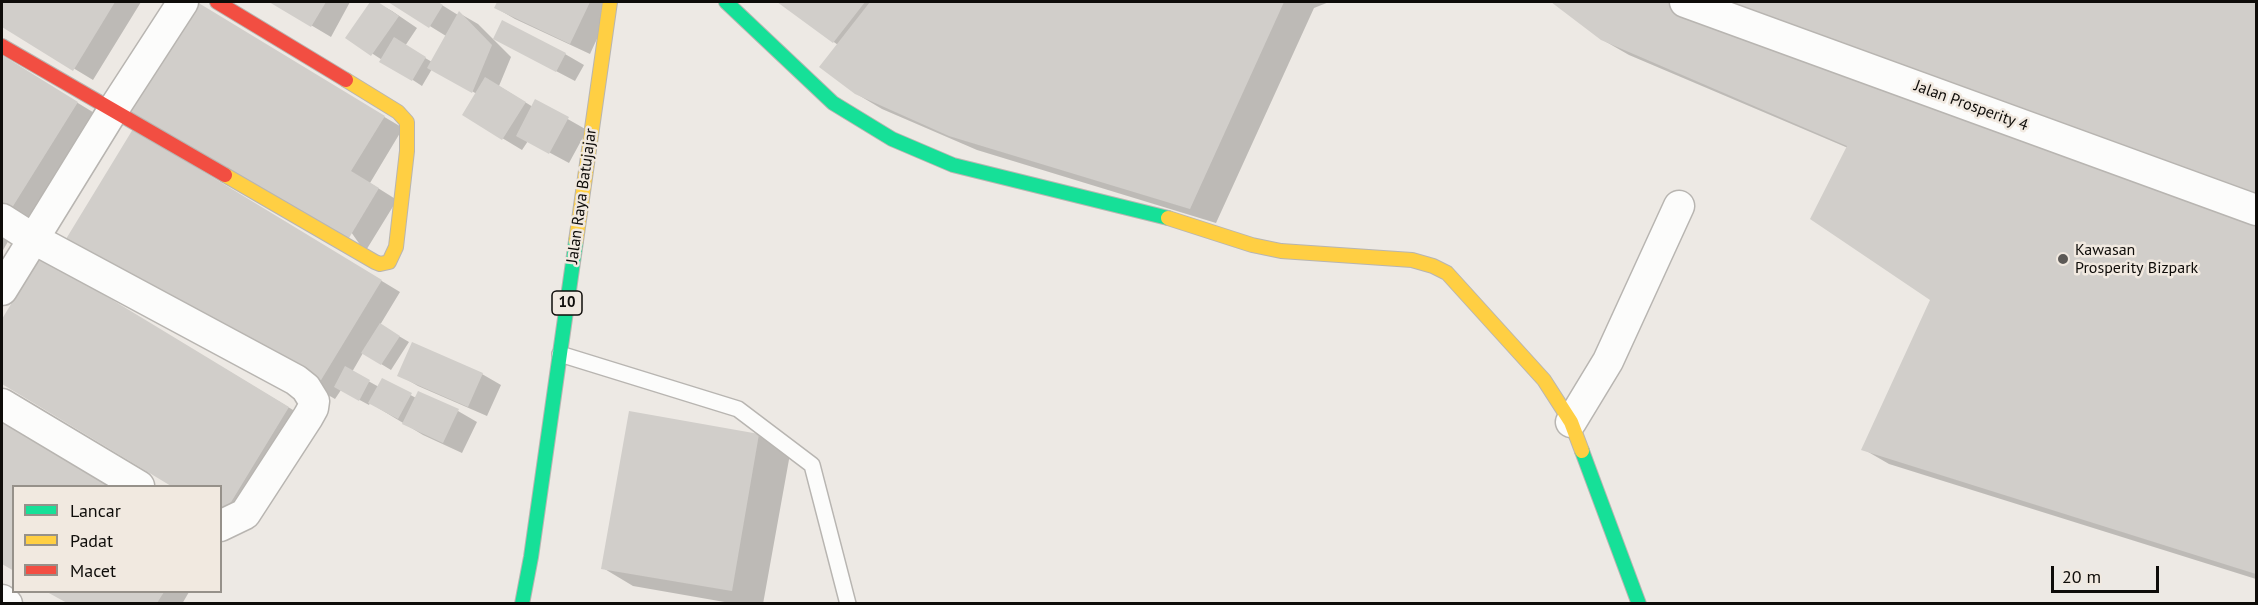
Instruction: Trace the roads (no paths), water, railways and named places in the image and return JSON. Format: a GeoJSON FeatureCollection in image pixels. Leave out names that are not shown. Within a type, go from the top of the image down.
{"type":"FeatureCollection","features":[{"type":"Feature","properties":{"kind":"main road"},"geometry":{"type":"LineString","coordinates":[[2,46],[375,262],[385,264],[392,258],[396,247],[407,151],[407,122],[399,112],[217,2]]}},
{"type":"Feature","properties":{"kind":"main road","name":"Jalan Raya Batujajar"},"geometry":{"type":"LineString","coordinates":[[522,603],[531,557],[610,2]]}},
{"type":"Feature","properties":{"kind":"main road"},"geometry":{"type":"LineString","coordinates":[[726,2],[833,103],[892,139],[953,165],[1173,219],[1252,245],[1281,251],[1412,260],[1447,273],[1544,380],[1571,422],[1639,603]]}},
{"type":"Feature","properties":{"kind":"street"},"geometry":{"type":"LineString","coordinates":[[2,290],[32,238],[183,2]]}},
{"type":"Feature","properties":{"kind":"street","name":"Jalan Prosperity 4"},"geometry":{"type":"LineString","coordinates":[[1685,2],[2256,210]]}},
{"type":"Feature","properties":{"kind":"street"},"geometry":{"type":"LineString","coordinates":[[1571,422],[1608,361],[1679,206]]}},
{"type":"Feature","properties":{"kind":"street"},"geometry":{"type":"LineString","coordinates":[[2,219],[32,238],[296,380],[306,388],[314,401],[308,417],[245,514],[237,520],[222,525]]}},
{"type":"Feature","properties":{"kind":"street"},"geometry":{"type":"LineString","coordinates":[[2,404],[137,485]]}},
{"type":"Feature","properties":{"kind":"street"},"geometry":{"type":"LineString","coordinates":[[2,600],[7,603]]}},
{"type":"Feature","properties":{"kind":"lane"},"geometry":{"type":"LineString","coordinates":[[560,354],[738,409],[812,465],[848,603]]}},
{"type":"Feature","properties":{"kind":"place","name":"Kawasan Prosperity Bizpark"},"geometry":{"type":"Point","coordinates":[2063,259]}}]}
